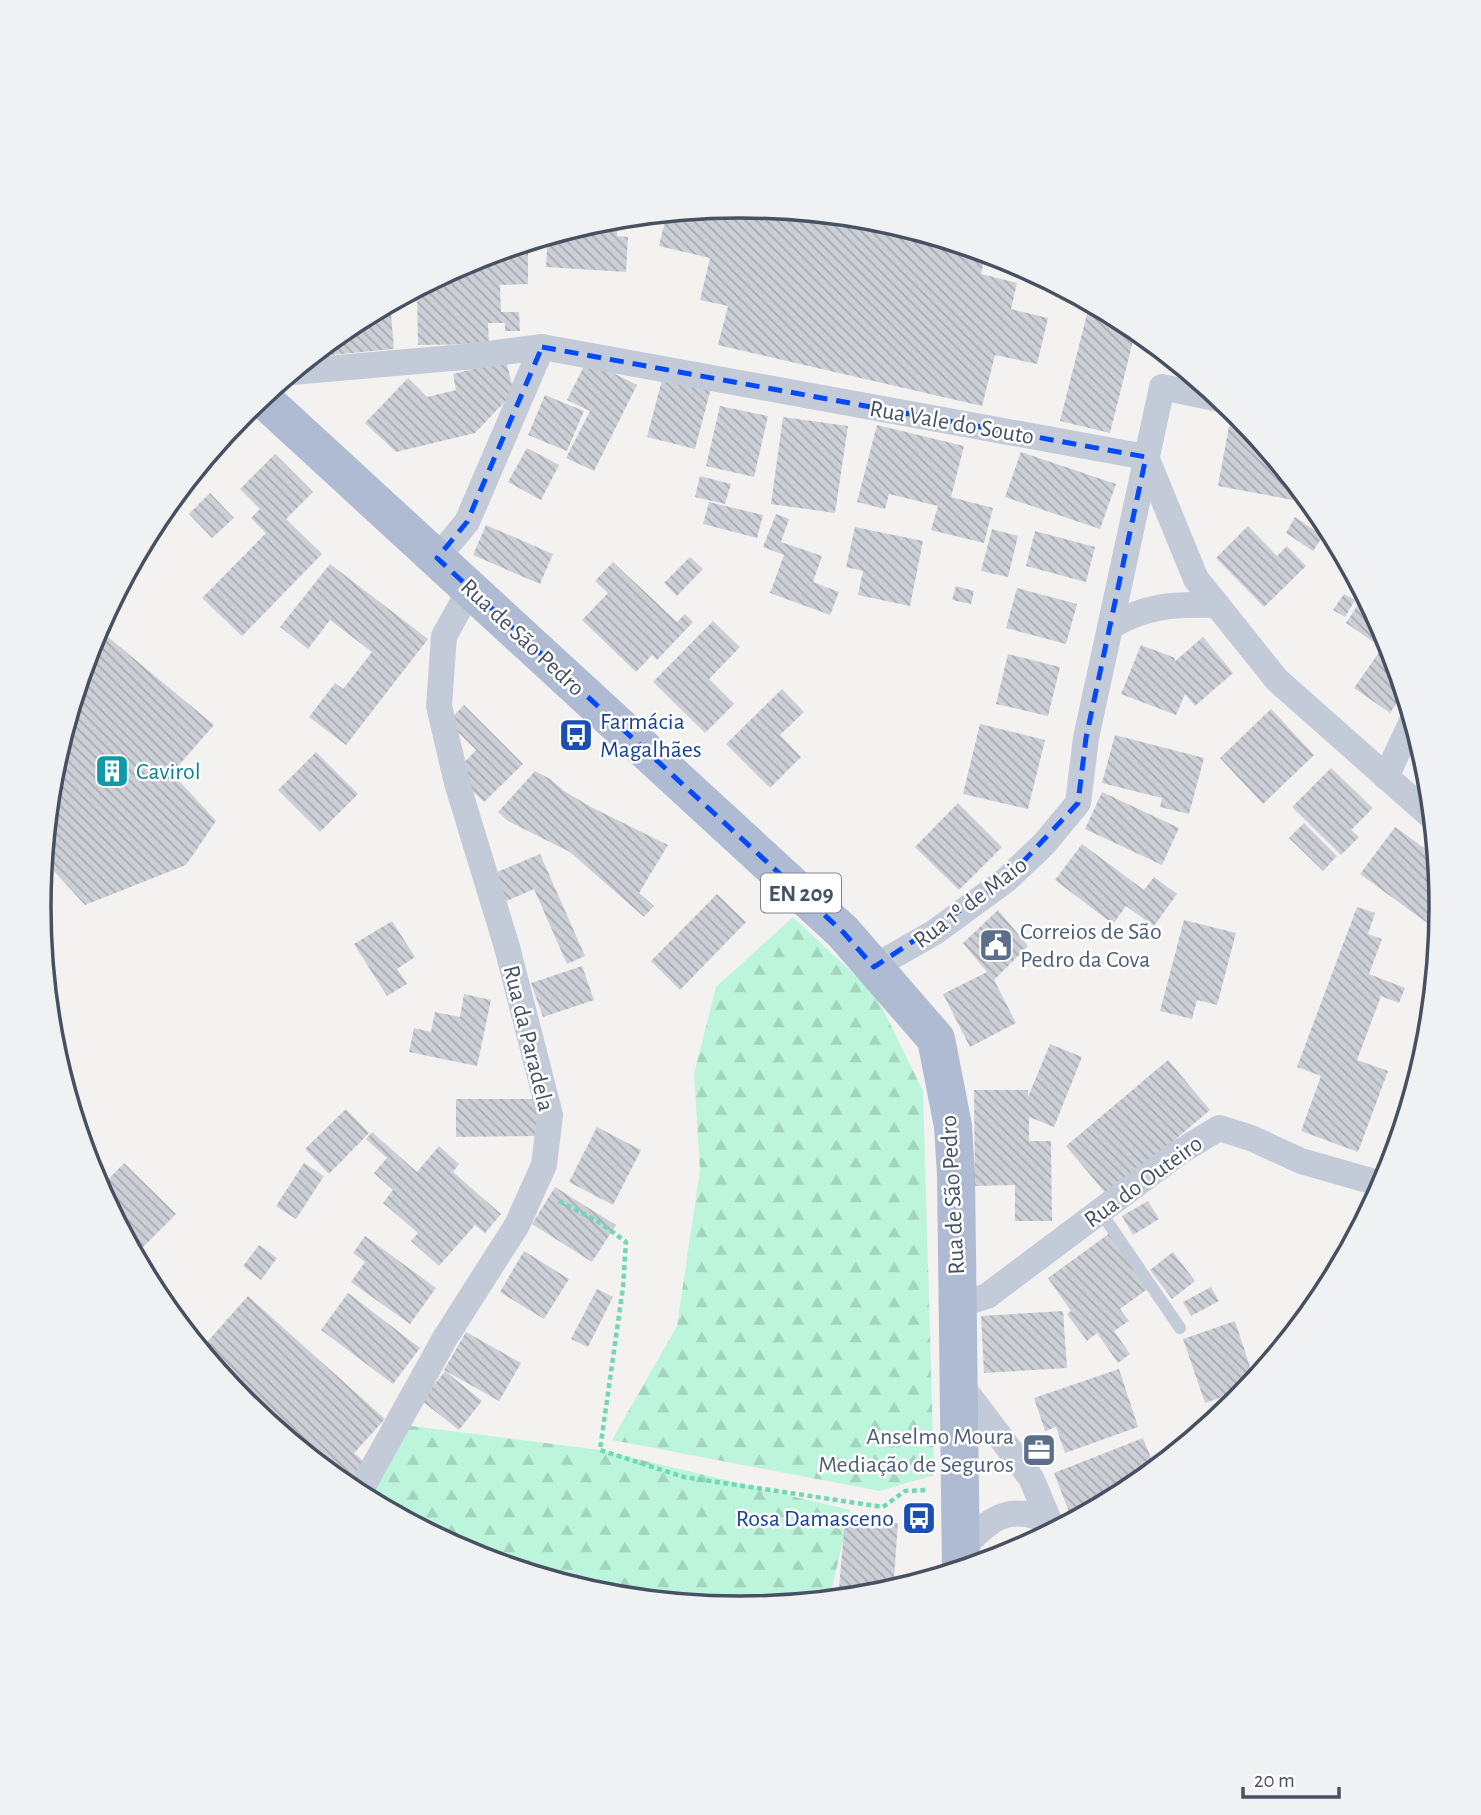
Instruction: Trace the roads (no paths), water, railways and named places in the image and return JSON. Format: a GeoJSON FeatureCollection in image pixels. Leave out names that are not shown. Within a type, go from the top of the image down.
{"type":"FeatureCollection","features":[{"type":"Feature","properties":{"kind":"main road","name":"Rua de São Pedro"},"geometry":{"type":"LineString","coordinates":[[269,405],[843,932],[936,1039],[953,1126],[956,1174],[961,1560]]}},
{"type":"Feature","properties":{"kind":"street","name":"Rua Vale do Souto"},"geometry":{"type":"LineString","coordinates":[[308,371],[464,357],[542,347],[1146,457]]}},
{"type":"Feature","properties":{"kind":"street"},"geometry":{"type":"LineString","coordinates":[[437,558],[467,522],[542,347]]}},
{"type":"Feature","properties":{"kind":"street","name":"Rua 1º de Maio"},"geometry":{"type":"LineString","coordinates":[[874,967],[935,932],[1006,880],[1044,844],[1078,803],[1086,738],[1161,387],[1202,395]]}},
{"type":"Feature","properties":{"kind":"street"},"geometry":{"type":"LineString","coordinates":[[1146,457],[1196,579],[1277,680],[1423,809]]}},
{"type":"Feature","properties":{"kind":"street","name":"Rua da Paradela"},"geometry":{"type":"LineString","coordinates":[[364,1485],[445,1338],[517,1225],[544,1165],[551,1115],[507,947],[457,783],[439,706],[444,636],[463,602],[473,591]]}},
{"type":"Feature","properties":{"kind":"street"},"geometry":{"type":"LineString","coordinates":[[1110,627],[1130,615],[1170,606],[1217,605]]}},
{"type":"Feature","properties":{"kind":"street"},"geometry":{"type":"LineString","coordinates":[[1386,777],[1407,731]]}},
{"type":"Feature","properties":{"kind":"street","name":"Rua do Outeiro"},"geometry":{"type":"LineString","coordinates":[[956,1306],[987,1296],[1178,1153],[1219,1128],[1251,1138],[1301,1161],[1373,1182]]}},
{"type":"Feature","properties":{"kind":"street"},"geometry":{"type":"LineString","coordinates":[[957,1380],[1031,1478],[1051,1524]]}},
{"type":"Feature","properties":{"kind":"street"},"geometry":{"type":"LineString","coordinates":[[961,1560],[985,1524],[1017,1511],[1037,1515],[1049,1524]]}},
{"type":"Feature","properties":{"kind":"lane"},"geometry":{"type":"LineString","coordinates":[[1100,1211],[1180,1328]]}},
{"type":"Feature","properties":{"kind":"place","name":"Farmácia Magalhães"},"geometry":{"type":"Point","coordinates":[576,735]}},
{"type":"Feature","properties":{"kind":"place","name":"Cavirol"},"geometry":{"type":"Point","coordinates":[112,771]}},
{"type":"Feature","properties":{"kind":"place","name":"Correios de São Pedro da Cova"},"geometry":{"type":"Point","coordinates":[996,945]}},
{"type":"Feature","properties":{"kind":"place","name":"Anselmo Moura Mediação de Seguros"},"geometry":{"type":"Point","coordinates":[1039,1450]}},
{"type":"Feature","properties":{"kind":"place","name":"Rosa Damasceno"},"geometry":{"type":"Point","coordinates":[919,1518]}}]}
